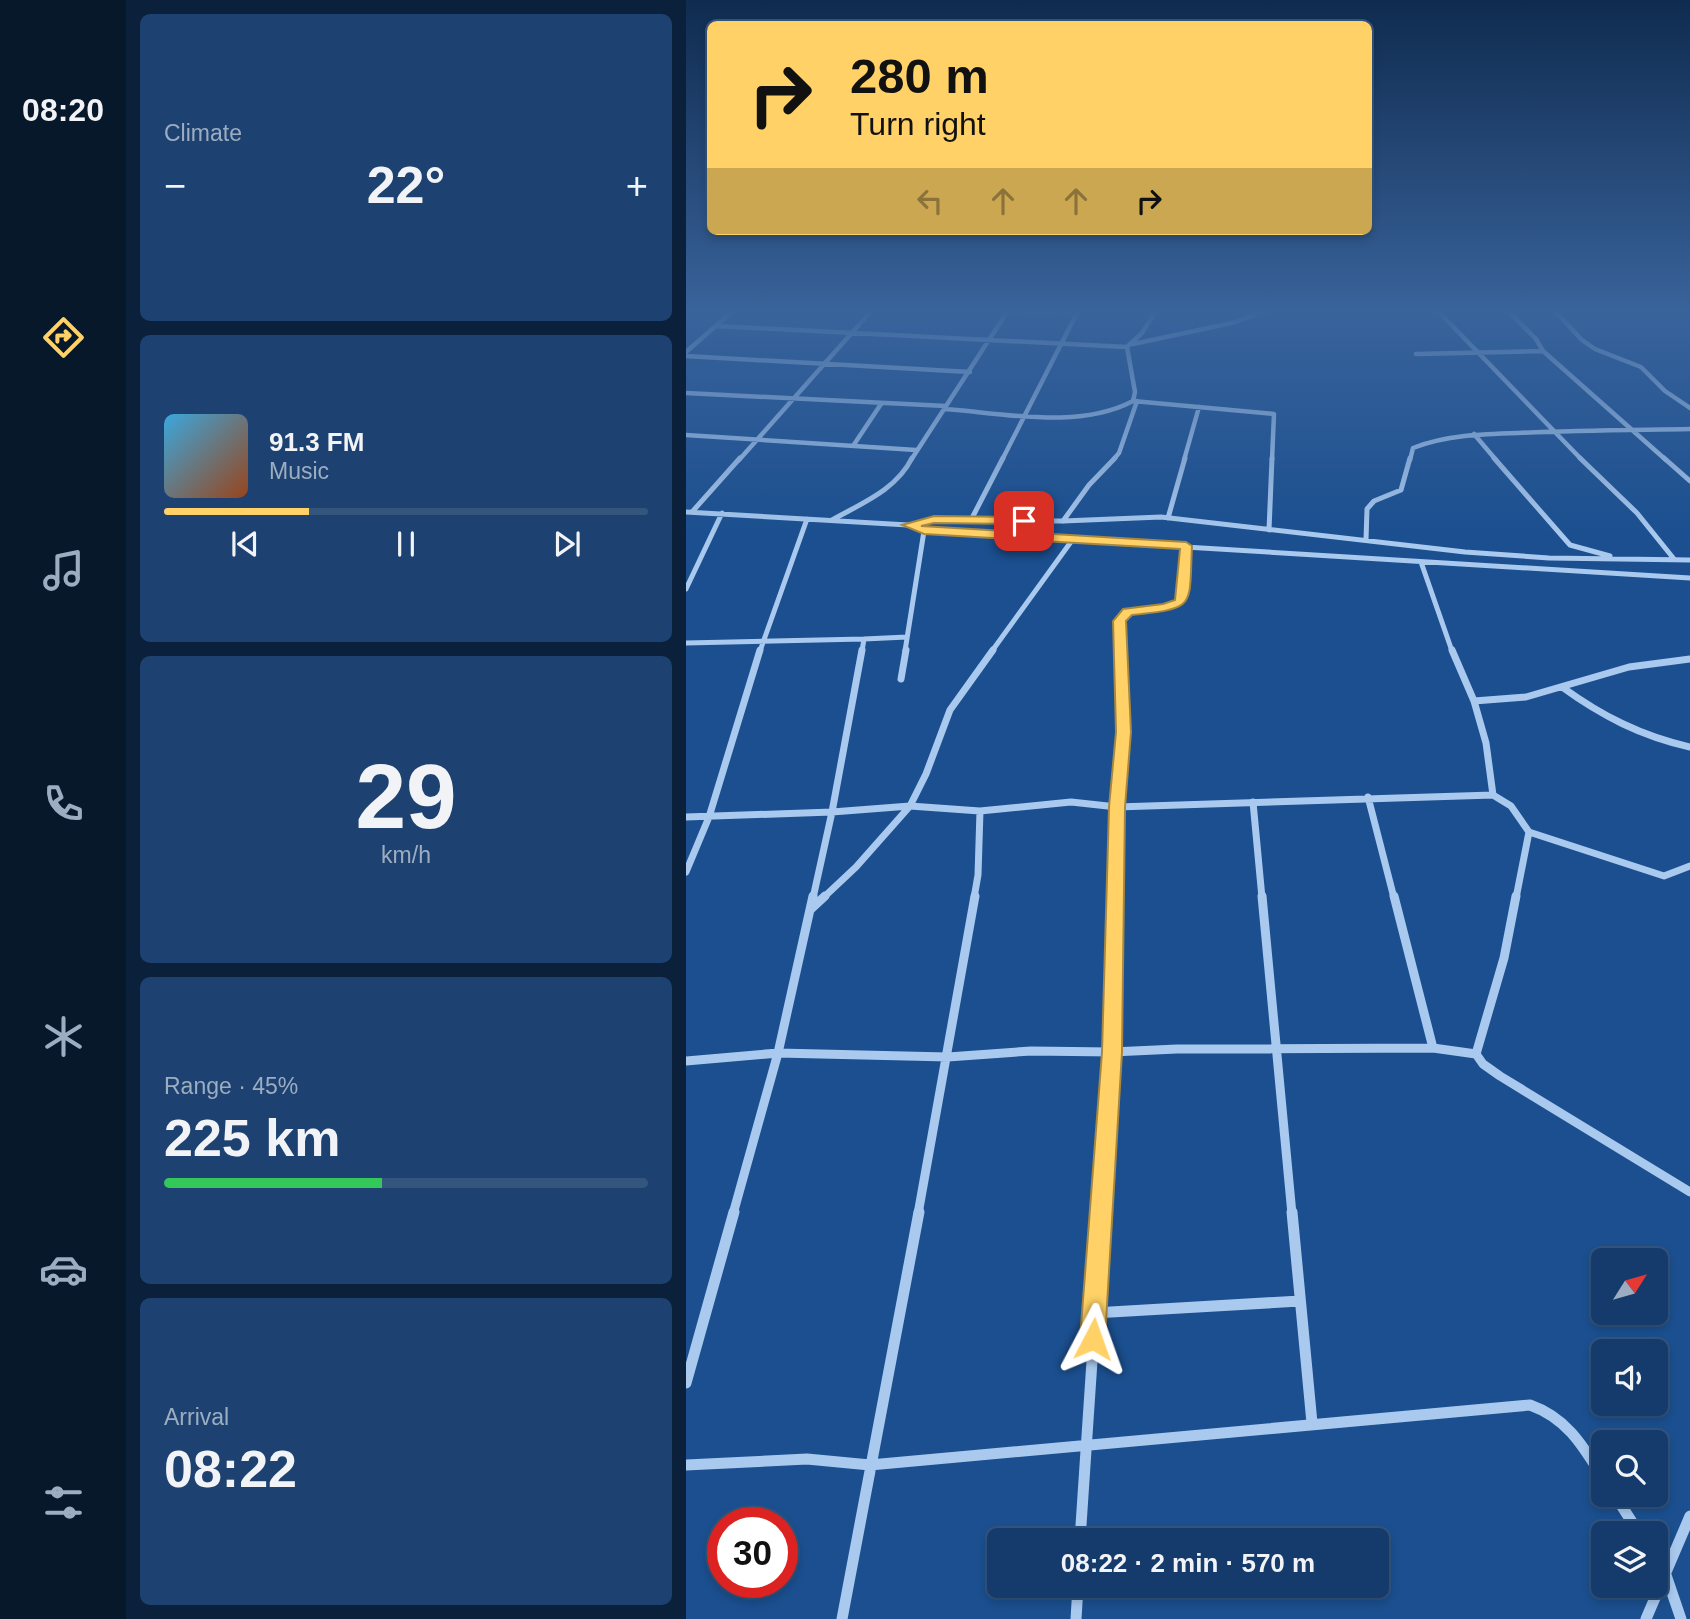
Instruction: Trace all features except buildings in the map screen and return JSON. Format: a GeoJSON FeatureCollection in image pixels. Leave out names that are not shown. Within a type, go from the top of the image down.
{"type":"FeatureCollection","features":[{"type":"Feature","properties":{"kind":"street"},"geometry":{"type":"LineString","coordinates":[[689,512],[807,385]]}},
{"type":"Feature","properties":{"kind":"street"},"geometry":{"type":"LineString","coordinates":[[831,520],[879,494],[904,474],[916,450],[961,385]]}},
{"type":"Feature","properties":{"kind":"street"},"geometry":{"type":"LineString","coordinates":[[971,520],[1039,385]]}},
{"type":"Feature","properties":{"kind":"street"},"geometry":{"type":"LineString","coordinates":[[1063,522],[1089,485],[1118,453],[1135,401],[1134,385]]}},
{"type":"Feature","properties":{"kind":"street"},"geometry":{"type":"LineString","coordinates":[[1509,385],[1554,433],[1637,513],[1674,559]]}},
{"type":"Feature","properties":{"kind":"street"},"geometry":{"type":"LineString","coordinates":[[1581,385],[1690,481]]}},
{"type":"Feature","properties":{"kind":"street"},"geometry":{"type":"LineString","coordinates":[[1658,385],[1690,408]]}},
{"type":"Feature","properties":{"kind":"street"},"geometry":{"type":"LineString","coordinates":[[686,393],[1096,415],[1135,401],[1274,414],[1269,530]]}},
{"type":"Feature","properties":{"kind":"street"},"geometry":{"type":"LineString","coordinates":[[853,446],[881,404]]}},
{"type":"Feature","properties":{"kind":"street"},"geometry":{"type":"LineString","coordinates":[[1168,518],[1199,407]]}},
{"type":"Feature","properties":{"kind":"street"},"geometry":{"type":"LineString","coordinates":[[1366,540],[1366,508],[1369,503],[1404,487],[1416,444],[1474,434],[1690,429]]}},
{"type":"Feature","properties":{"kind":"street"},"geometry":{"type":"LineString","coordinates":[[1474,434],[1570,545],[1623,560]]}},
{"type":"Feature","properties":{"kind":"street"},"geometry":{"type":"LineString","coordinates":[[686,435],[916,450]]}},
{"type":"Feature","properties":{"kind":"street"},"geometry":{"type":"LineString","coordinates":[[689,512],[908,525],[934,520],[1063,522],[1168,518],[1535,557],[1690,560]]}},
{"type":"Feature","properties":{"kind":"street"},"geometry":{"type":"LineString","coordinates":[[686,589],[722,513]]}},
{"type":"Feature","properties":{"kind":"street"},"geometry":{"type":"LineString","coordinates":[[686,872],[709,817],[763,640],[807,519]]}},
{"type":"Feature","properties":{"kind":"street"},"geometry":{"type":"LineString","coordinates":[[908,525],[924,531],[1690,578]]}},
{"type":"Feature","properties":{"kind":"street"},"geometry":{"type":"LineString","coordinates":[[901,679],[924,531]]}},
{"type":"Feature","properties":{"kind":"street"},"geometry":{"type":"LineString","coordinates":[[809,911],[856,867],[910,806],[926,775],[950,710],[1073,540]]}},
{"type":"Feature","properties":{"kind":"street"},"geometry":{"type":"LineString","coordinates":[[1081,1528],[1112,1052],[1117,807],[1124,732],[1119,621],[1128,612],[1165,608],[1179,602],[1183,596],[1186,546]]}},
{"type":"Feature","properties":{"kind":"street"},"geometry":{"type":"LineString","coordinates":[[1421,562],[1458,670],[1474,701],[1486,743],[1493,795]]}},
{"type":"Feature","properties":{"kind":"street"},"geometry":{"type":"LineString","coordinates":[[686,643],[908,637]]}},
{"type":"Feature","properties":{"kind":"street"},"geometry":{"type":"LineString","coordinates":[[686,1383],[778,1053],[832,812],[864,639]]}},
{"type":"Feature","properties":{"kind":"street"},"geometry":{"type":"LineString","coordinates":[[1474,701],[1531,696],[1609,671],[1661,660],[1690,659]]}},
{"type":"Feature","properties":{"kind":"street"},"geometry":{"type":"LineString","coordinates":[[1562,687],[1609,720],[1659,742],[1690,747]]}},
{"type":"Feature","properties":{"kind":"street"},"geometry":{"type":"LineString","coordinates":[[686,817],[832,812],[910,806],[980,811],[1071,802],[1117,807],[1493,795],[1504,799],[1511,806],[1529,832],[1664,876],[1690,866]]}},
{"type":"Feature","properties":{"kind":"street"},"geometry":{"type":"LineString","coordinates":[[1368,797],[1433,1048]]}},
{"type":"Feature","properties":{"kind":"street"},"geometry":{"type":"LineString","coordinates":[[1253,802],[1312,1423]]}},
{"type":"Feature","properties":{"kind":"street"},"geometry":{"type":"LineString","coordinates":[[842,1619],[948,1057],[978,875],[980,811]]}},
{"type":"Feature","properties":{"kind":"street"},"geometry":{"type":"LineString","coordinates":[[1476,1054],[1504,958],[1529,832]]}},
{"type":"Feature","properties":{"kind":"street"},"geometry":{"type":"LineString","coordinates":[[686,1061],[778,1053],[948,1057],[1031,1051],[1433,1048],[1476,1054],[1483,1064],[1500,1076],[1690,1192]]}},
{"type":"Feature","properties":{"kind":"street"},"geometry":{"type":"LineString","coordinates":[[1094,1313],[1300,1301]]}},
{"type":"Feature","properties":{"kind":"street"},"geometry":{"type":"LineString","coordinates":[[686,1465],[807,1459],[870,1465],[1530,1405],[1547,1409],[1570,1426],[1591,1459]]}},
{"type":"Feature","properties":{"kind":"street"},"geometry":{"type":"LineString","coordinates":[[1668,1570],[1690,1516]]}},
{"type":"Feature","properties":{"kind":"street"},"geometry":{"type":"LineString","coordinates":[[1668,1581],[1681,1619]]}},
{"type":"Feature","properties":{"kind":"street"},"geometry":{"type":"LineString","coordinates":[[1076,1619],[1077,1598]]}},
{"type":"Feature","properties":{"kind":"street"},"geometry":{"type":"LineString","coordinates":[[1646,1619],[1656,1598]]}},
{"type":"Feature","properties":{"kind":"route"},"geometry":{"type":"LineString","coordinates":[[1024,521],[934,520],[908,525],[924,531],[1186,546],[1183,596],[1179,602],[1165,608],[1128,612],[1119,621],[1124,732],[1117,807],[1112,1052],[1093,1339]]}}]}
